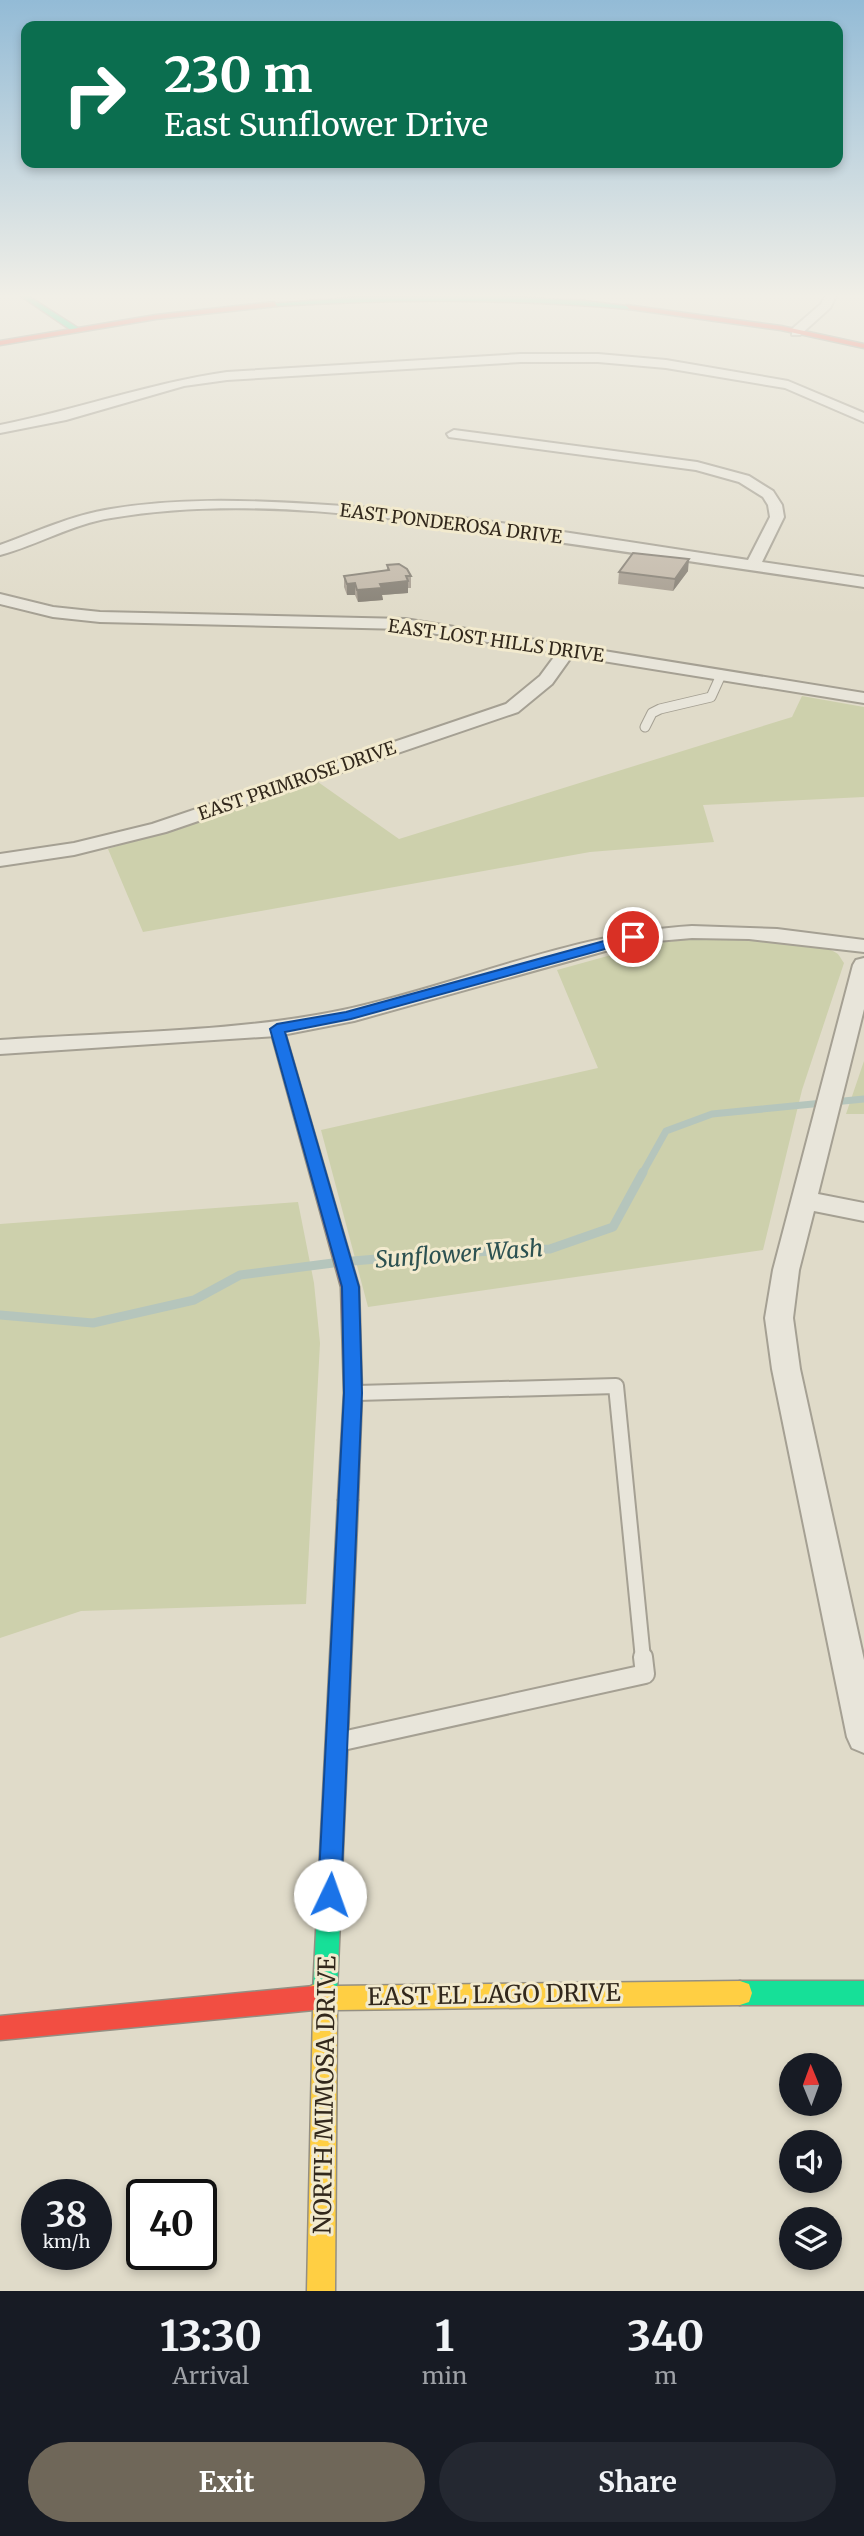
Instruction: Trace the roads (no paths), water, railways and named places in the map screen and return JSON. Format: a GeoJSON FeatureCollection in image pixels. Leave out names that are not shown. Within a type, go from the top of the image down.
{"type":"FeatureCollection","features":[{"type":"Feature","properties":{"kind":"street"},"geometry":{"type":"LineString","coordinates":[[0,429],[61,417],[110,403]]}},
{"type":"Feature","properties":{"kind":"street"},"geometry":{"type":"LineString","coordinates":[[830,403],[864,418]]}},
{"type":"Feature","properties":{"kind":"street"},"geometry":{"type":"LineString","coordinates":[[454,434],[697,466],[744,479],[760,487],[768,495],[775,505],[777,517],[753,565]]}},
{"type":"Feature","properties":{"kind":"street","name":"EAST PONDEROSA DRIVE"},"geometry":{"type":"LineString","coordinates":[[0,550],[84,519],[110,513],[185,506],[397,514],[864,582]]}},
{"type":"Feature","properties":{"kind":"street","name":"EAST LOST HILLS DRIVE"},"geometry":{"type":"LineString","coordinates":[[0,599],[53,612],[100,617],[405,624],[864,698]]}},
{"type":"Feature","properties":{"kind":"street","name":"EAST PRIMROSE DRIVE"},"geometry":{"type":"LineString","coordinates":[[0,860],[74,849],[159,828],[512,708],[546,680],[567,651]]}},
{"type":"Feature","properties":{"kind":"street"},"geometry":{"type":"LineString","coordinates":[[0,1048],[277,1029],[346,1016],[633,937],[660,933],[714,930],[782,934],[864,946]]}},
{"type":"Feature","properties":{"kind":"street"},"geometry":{"type":"LineString","coordinates":[[864,965],[786,1270],[779,1318],[780,1336],[864,1737]]}},
{"type":"Feature","properties":{"kind":"street","name":"NORTH MIMOSA DRIVE"},"geometry":{"type":"LineString","coordinates":[[277,1029],[350,1287],[353,1393],[325,1997],[321,2291]]}},
{"type":"Feature","properties":{"kind":"street"},"geometry":{"type":"LineString","coordinates":[[804,1200],[864,1212]]}},
{"type":"Feature","properties":{"kind":"street","name":"EAST EL LAGO DRIVE"},"geometry":{"type":"LineString","coordinates":[[0,2028],[325,1997],[864,1993]]}},
{"type":"Feature","properties":{"kind":"lane"},"geometry":{"type":"LineString","coordinates":[[645,727],[652,713],[660,709],[711,697],[721,675]]}},
{"type":"Feature","properties":{"kind":"lane"},"geometry":{"type":"LineString","coordinates":[[337,1742],[645,1674],[616,1386],[353,1393]]}},
{"type":"Feature","properties":{"kind":"waterway","name":"Sunflower Wash"},"geometry":{"type":"LineString","coordinates":[[642,1174],[666,1131],[712,1114],[864,1099]]}},
{"type":"Feature","properties":{"kind":"waterway","name":"Sunflower Wash"},"geometry":{"type":"LineString","coordinates":[[353,1261],[448,1253],[550,1249],[613,1227],[643,1172]]}},
{"type":"Feature","properties":{"kind":"waterway","name":"Sunflower Wash"},"geometry":{"type":"LineString","coordinates":[[0,1315],[93,1323],[194,1300],[240,1275],[333,1263]]}}]}
